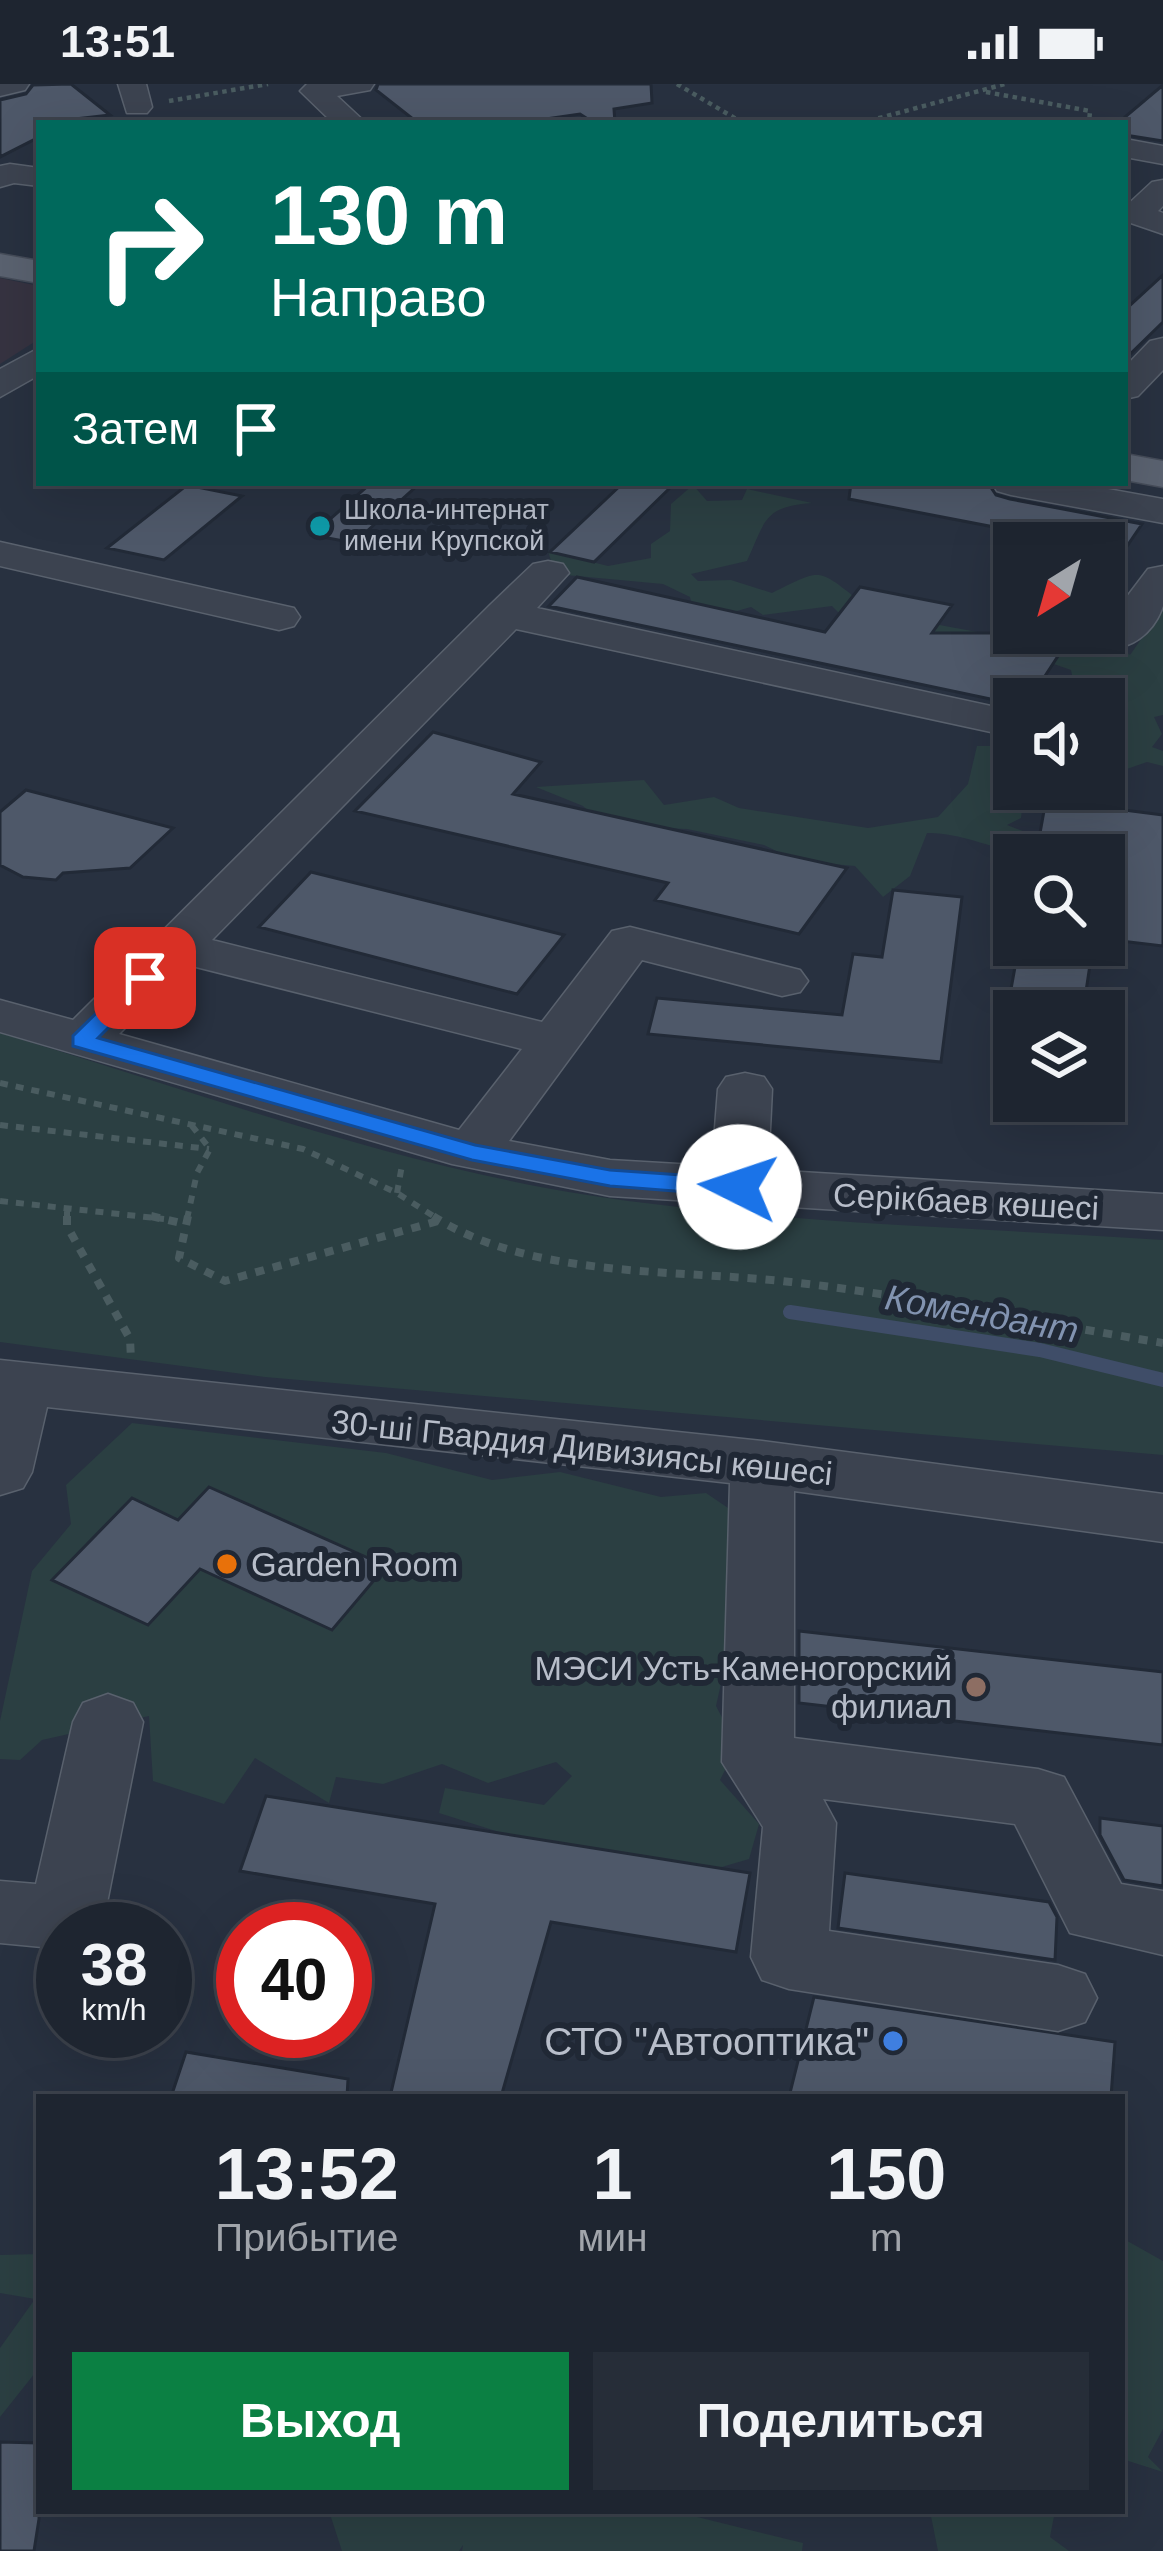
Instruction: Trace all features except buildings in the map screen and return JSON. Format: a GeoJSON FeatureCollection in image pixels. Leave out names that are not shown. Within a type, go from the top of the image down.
{"type":"FeatureCollection","features":[{"type":"Feature","properties":{"kind":"main road"},"geometry":{"type":"LineString","coordinates":[[0,252],[36,258]]}},
{"type":"Feature","properties":{"kind":"main road"},"geometry":{"type":"LineString","coordinates":[[0,265],[36,271]]}},
{"type":"Feature","properties":{"kind":"main road"},"geometry":{"type":"LineString","coordinates":[[1128,455],[1163,461]]}},
{"type":"Feature","properties":{"kind":"main road"},"geometry":{"type":"LineString","coordinates":[[1128,467],[1163,473]]}},
{"type":"Feature","properties":{"kind":"street"},"geometry":{"type":"LineString","coordinates":[[0,87],[15,84]]}},
{"type":"Feature","properties":{"kind":"street"},"geometry":{"type":"LineString","coordinates":[[347,120],[314,91],[359,84]]}},
{"type":"Feature","properties":{"kind":"street"},"geometry":{"type":"LineString","coordinates":[[1128,149],[1163,155]]}},
{"type":"Feature","properties":{"kind":"street"},"geometry":{"type":"LineString","coordinates":[[0,178],[10,172],[36,176]]}},
{"type":"Feature","properties":{"kind":"street"},"geometry":{"type":"LineString","coordinates":[[1163,189],[1136,214],[1163,224]]}},
{"type":"Feature","properties":{"kind":"street"},"geometry":{"type":"LineString","coordinates":[[0,201],[36,207]]}},
{"type":"Feature","properties":{"kind":"street"},"geometry":{"type":"LineString","coordinates":[[1131,404],[1163,350]]}},
{"type":"Feature","properties":{"kind":"street"},"geometry":{"type":"LineString","coordinates":[[0,386],[36,361]]}},
{"type":"Feature","properties":{"kind":"street"},"geometry":{"type":"LineString","coordinates":[[1027,486],[1163,511]]}},
{"type":"Feature","properties":{"kind":"street"},"geometry":{"type":"LineString","coordinates":[[0,554],[279,617]]}},
{"type":"Feature","properties":{"kind":"street"},"geometry":{"type":"LineString","coordinates":[[82,1041],[548,573]]}},
{"type":"Feature","properties":{"kind":"street"},"geometry":{"type":"LineString","coordinates":[[1125,628],[1163,578]]}},
{"type":"Feature","properties":{"kind":"street"},"geometry":{"type":"LineString","coordinates":[[505,614],[993,719]]}},
{"type":"Feature","properties":{"kind":"street"},"geometry":{"type":"LineString","coordinates":[[472,1152],[630,942],[782,981]]}},
{"type":"Feature","properties":{"kind":"street"},"geometry":{"type":"LineString","coordinates":[[177,947],[553,1041]]}},
{"type":"Feature","properties":{"kind":"street","name":"Серікбаев көшесі"},"geometry":{"type":"LineString","coordinates":[[0,1016],[472,1152],[610,1178],[1158,1204]]}},
{"type":"Feature","properties":{"kind":"street"},"geometry":{"type":"LineString","coordinates":[[739,1187],[745,1089]]}},
{"type":"Feature","properties":{"kind":"street"},"geometry":{"type":"LineString","coordinates":[[0,1472],[10,1384]]}},
{"type":"Feature","properties":{"kind":"street","name":"30-ші Гвардия Дивизиясы көшесі"},"geometry":{"type":"LineString","coordinates":[[10,1384],[762,1464],[1163,1518]]}},
{"type":"Feature","properties":{"kind":"street"},"geometry":{"type":"LineString","coordinates":[[762,1464],[758,1762],[800,1823],[789,1957],[1058,1998]]}},
{"type":"Feature","properties":{"kind":"street"},"geometry":{"type":"LineString","coordinates":[[0,1912],[66,1918],[108,1722]]}},
{"type":"Feature","properties":{"kind":"street"},"geometry":{"type":"LineString","coordinates":[[758,1762],[1038,1798],[1097,1911],[1163,1923]]}},
{"type":"Feature","properties":{"kind":"path"},"geometry":{"type":"LineString","coordinates":[[134,96],[268,84]]}},
{"type":"Feature","properties":{"kind":"path"},"geometry":{"type":"LineString","coordinates":[[676,84],[738,120]]}},
{"type":"Feature","properties":{"kind":"path"},"geometry":{"type":"LineString","coordinates":[[872,120],[1005,84]]}},
{"type":"Feature","properties":{"kind":"path"},"geometry":{"type":"LineString","coordinates":[[979,91],[1090,111],[1090,120]]}},
{"type":"Feature","properties":{"kind":"path"},"geometry":{"type":"LineString","coordinates":[[0,1083],[303,1150],[397,1192],[465,1237],[580,1264],[794,1282],[1163,1343]]}},
{"type":"Feature","properties":{"kind":"path"},"geometry":{"type":"LineString","coordinates":[[189,1122],[210,1150]]}},
{"type":"Feature","properties":{"kind":"path"},"geometry":{"type":"LineString","coordinates":[[0,1124],[210,1150]]}},
{"type":"Feature","properties":{"kind":"path"},"geometry":{"type":"LineString","coordinates":[[210,1150],[196,1173],[179,1258],[225,1281],[439,1221]]}},
{"type":"Feature","properties":{"kind":"path"},"geometry":{"type":"LineString","coordinates":[[0,1201],[185,1224]]}},
{"type":"Feature","properties":{"kind":"path"},"geometry":{"type":"LineString","coordinates":[[67,1208],[67,1226],[130,1340],[132,1365],[110,1362]]}},
{"type":"Feature","properties":{"kind":"shaded area"},"geometry":{"type":"Polygon","coordinates":[[[0,278],[36,285],[36,341],[0,364],[0,278]]]}},
{"type":"Feature","properties":{"kind":"green space"},"geometry":{"type":"Polygon","coordinates":[[[692,486],[707,501],[742,500],[747,489],[812,503],[784,508],[768,518],[747,561],[691,574],[698,581],[731,580],[772,593],[817,575],[834,581],[858,600],[839,613],[832,606],[763,615],[751,607],[719,616],[693,609],[690,597],[663,584],[555,574],[548,551],[608,566],[651,558],[651,544],[670,531],[671,504],[692,486]]]}},
{"type":"Feature","properties":{"kind":"green space"},"geometry":{"type":"Polygon","coordinates":[[[1163,608],[1163,715],[1154,717],[1162,734],[1152,747],[1163,751],[1163,766],[1147,762],[1125,770],[1125,678],[1073,678],[1071,670],[1025,654],[1125,651],[1130,655],[1163,608]]]}},
{"type":"Feature","properties":{"kind":"green space"},"geometry":{"type":"Polygon","coordinates":[[[907,619],[993,635],[993,648],[951,647],[907,619]]]}},
{"type":"Feature","properties":{"kind":"green space"},"geometry":{"type":"Polygon","coordinates":[[[977,746],[993,746],[993,810],[1022,810],[1021,818],[1007,825],[1031,834],[993,834],[993,845],[927,833],[910,876],[883,897],[855,866],[797,861],[764,845],[687,829],[604,826],[583,806],[536,787],[644,780],[664,805],[714,797],[739,808],[868,828],[938,817],[968,784],[977,746]]]}},
{"type":"Feature","properties":{"kind":"green space"},"geometry":{"type":"Polygon","coordinates":[[[0,1033],[361,1144],[581,1194],[798,1218],[1163,1240],[1163,1455],[265,1377],[0,1342],[0,1033]]]}},
{"type":"Feature","properties":{"kind":"green space"},"geometry":{"type":"Polygon","coordinates":[[[132,1423],[386,1453],[492,1480],[560,1472],[661,1497],[706,1493],[734,1512],[744,1580],[716,1706],[737,1746],[720,1780],[759,1824],[749,1859],[698,1874],[640,1854],[591,1861],[439,1813],[445,1788],[544,1805],[572,1776],[556,1762],[488,1783],[442,1764],[383,1784],[336,1777],[329,1803],[255,1758],[224,1804],[153,1781],[149,1716],[42,1740],[20,1760],[0,1759],[0,1721],[32,1571],[71,1524],[66,1485],[132,1423]]]}},
{"type":"Feature","properties":{"kind":"green space"},"geometry":{"type":"Polygon","coordinates":[[[1125,2240],[1163,2261],[1163,2429],[1148,2457],[1163,2472],[1125,2460],[1125,2240]]]}},
{"type":"Feature","properties":{"kind":"green space"},"geometry":{"type":"Polygon","coordinates":[[[36,2254],[36,2372],[0,2417],[0,2348],[35,2299],[0,2293],[0,2255],[36,2254]]]}},
{"type":"Feature","properties":{"kind":"green space"},"geometry":{"type":"Polygon","coordinates":[[[330,2514],[685,2514],[803,2543],[802,2551],[462,2551],[463,2545],[459,2551],[342,2551],[330,2514]]]}},
{"type":"Feature","properties":{"kind":"green space"},"geometry":{"type":"Polygon","coordinates":[[[931,2514],[1054,2514],[1050,2537],[1069,2551],[938,2551],[931,2514]]]}},
{"type":"Feature","properties":{"kind":"waterway","name":"Комендант"},"geometry":{"type":"LineString","coordinates":[[790,1312],[1040,1350],[1163,1380]]}},
{"type":"Feature","properties":{"kind":"place","name":"Школа-интернат имени Крупской"},"geometry":{"type":"Point","coordinates":[320,526]}},
{"type":"Feature","properties":{"kind":"place","name":"Garden Room"},"geometry":{"type":"Point","coordinates":[227,1564]}},
{"type":"Feature","properties":{"kind":"place","name":"МЭСИ Усть-Каменогорский филиал"},"geometry":{"type":"Point","coordinates":[976,1687]}},
{"type":"Feature","properties":{"kind":"place","name":"СТО \"Автооптика\""},"geometry":{"type":"Point","coordinates":[893,2041]}},
{"type":"Feature","properties":{"kind":"route"},"geometry":{"type":"LineString","coordinates":[[145,978],[82,1041],[472,1152],[610,1178],[739,1187]]}}]}
